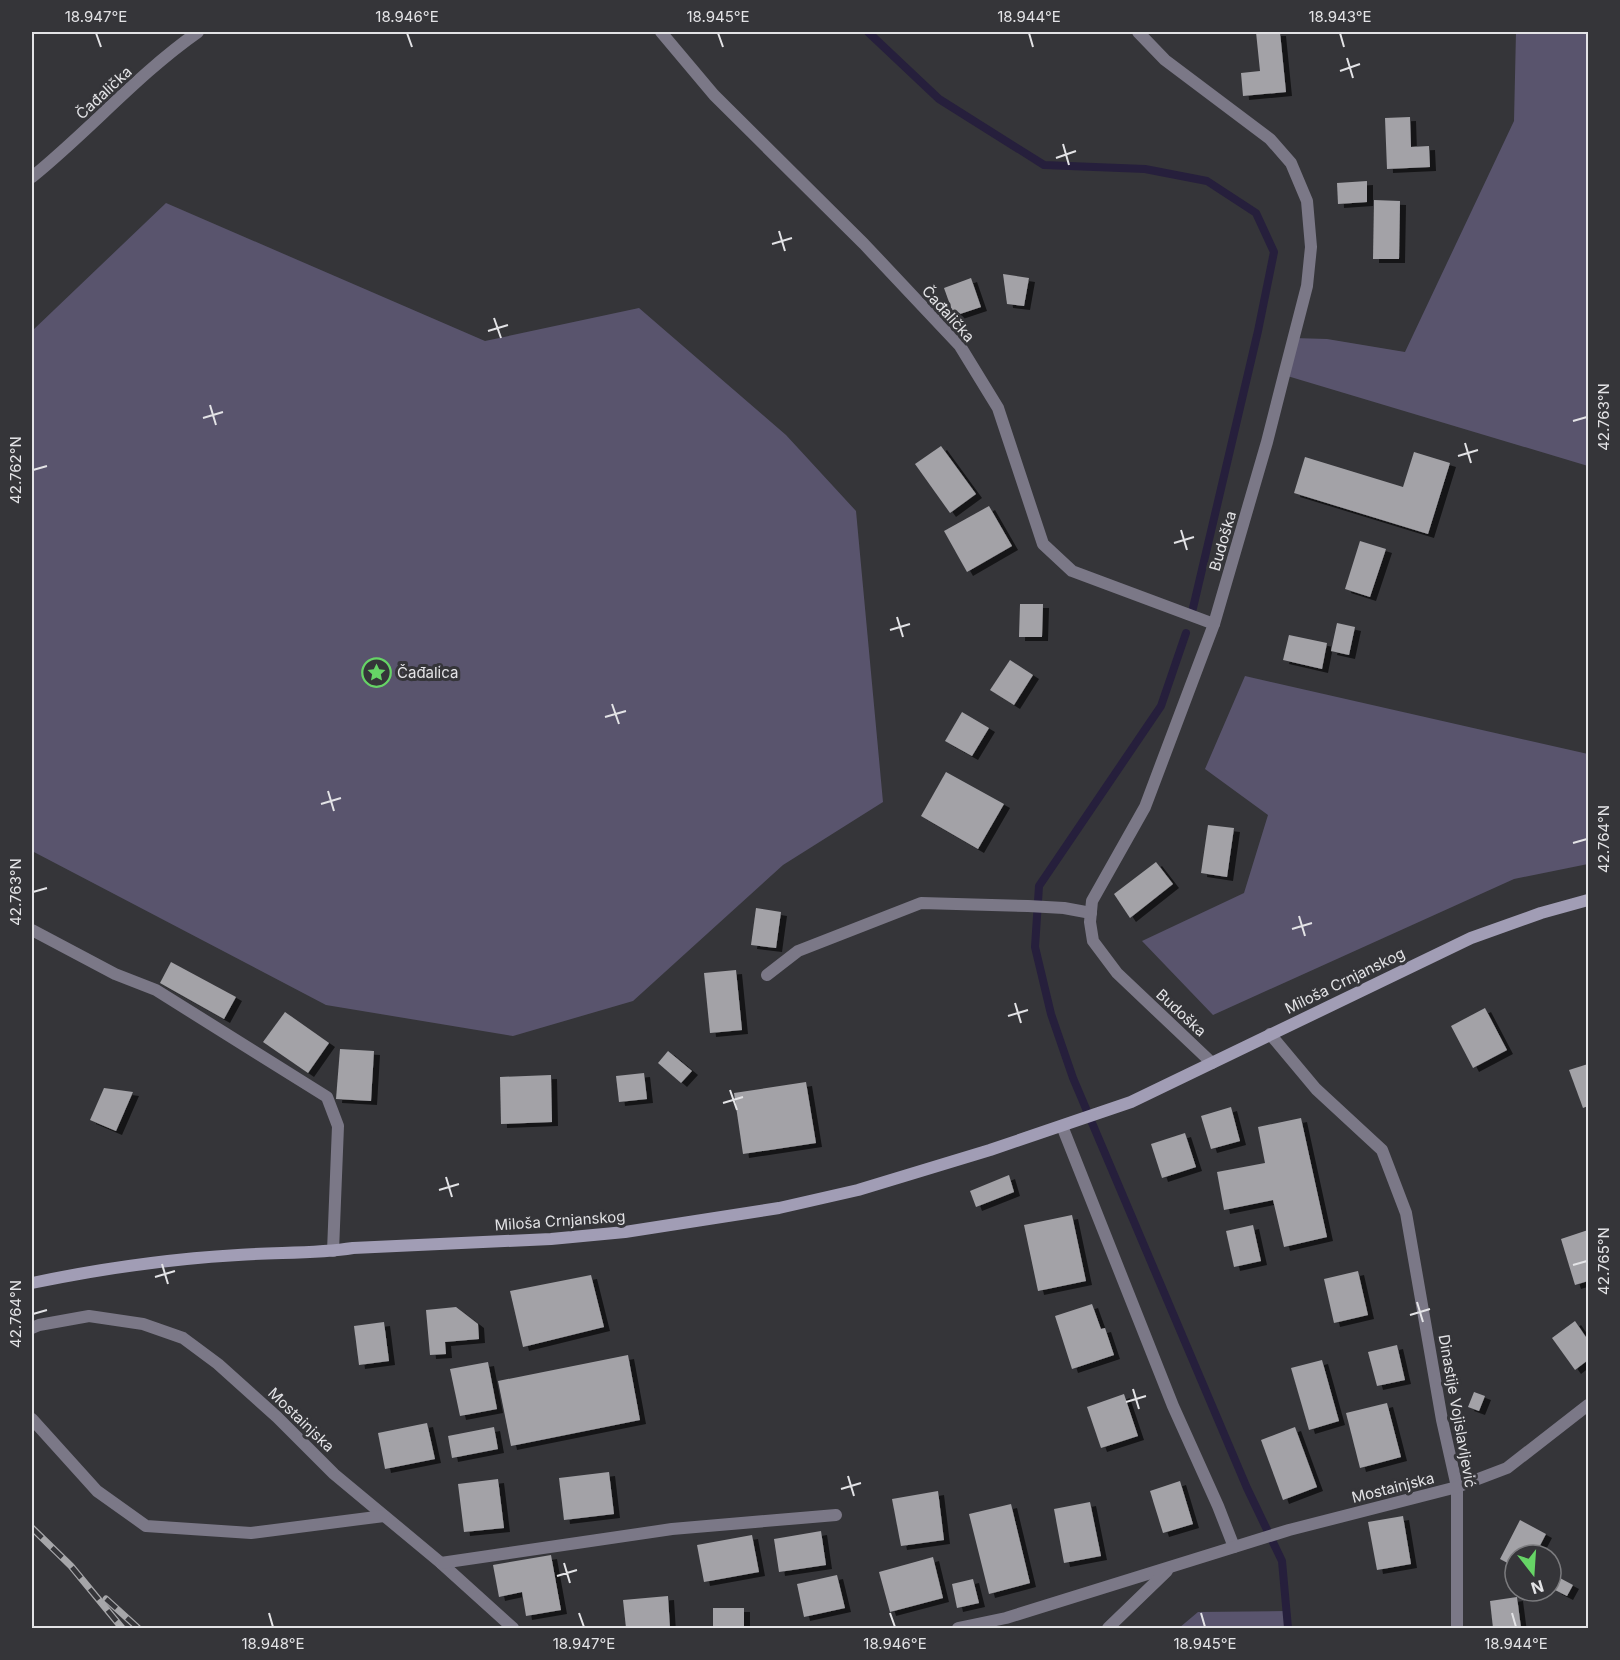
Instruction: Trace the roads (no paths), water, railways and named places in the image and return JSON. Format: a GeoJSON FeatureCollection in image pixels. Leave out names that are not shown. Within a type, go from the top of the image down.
{"type":"FeatureCollection","features":[{"type":"Feature","properties":{"kind":"main road","name":"Miloša Crnjanskog"},"geometry":{"type":"LineString","coordinates":[[32,1283],[108,1269],[185,1259],[289,1251],[333,1251],[353,1248],[578,1237],[625,1232],[762,1211],[858,1190],[948,1164],[1122,1105],[1471,938],[1540,913],[1588,900]]}},
{"type":"Feature","properties":{"kind":"street","name":"Čađalička"},"geometry":{"type":"LineString","coordinates":[[32,177],[59,155],[172,49],[198,32]]}},
{"type":"Feature","properties":{"kind":"street","name":"Čađalička"},"geometry":{"type":"LineString","coordinates":[[661,32],[714,95],[864,244],[960,346],[998,408],[1043,544],[1072,571],[1214,624]]}},
{"type":"Feature","properties":{"kind":"street","name":"Budoška"},"geometry":{"type":"LineString","coordinates":[[1138,32],[1165,60],[1270,139],[1291,163],[1307,201],[1311,247],[1307,286],[1267,442],[1214,624],[1145,807],[1092,901],[1090,922],[1093,941],[1117,973],[1212,1063]]}},
{"type":"Feature","properties":{"kind":"street"},"geometry":{"type":"LineString","coordinates":[[767,975],[798,951],[921,903],[1064,908],[1091,913]]}},
{"type":"Feature","properties":{"kind":"street"},"geometry":{"type":"LineString","coordinates":[[32,930],[116,974],[156,990],[327,1097],[338,1126],[333,1251]]}},
{"type":"Feature","properties":{"kind":"street","name":"Dinastije Vojislavljević"},"geometry":{"type":"LineString","coordinates":[[1270,1034],[1316,1089],[1382,1150],[1406,1213],[1442,1420],[1457,1487],[1457,1629]]}},
{"type":"Feature","properties":{"kind":"street"},"geometry":{"type":"LineString","coordinates":[[958,1629],[1006,1618],[1239,1546],[1218,1506],[1173,1406],[1062,1126]]}},
{"type":"Feature","properties":{"kind":"street","name":"Mostainjska"},"geometry":{"type":"LineString","coordinates":[[32,1328],[89,1316],[143,1324],[183,1338],[219,1364],[334,1474],[441,1563],[513,1629]]}},
{"type":"Feature","properties":{"kind":"street","name":"Mostainjska"},"geometry":{"type":"LineString","coordinates":[[1239,1546],[1289,1530],[1457,1487],[1507,1468],[1588,1406]]}},
{"type":"Feature","properties":{"kind":"street"},"geometry":{"type":"LineString","coordinates":[[32,1419],[97,1491],[146,1526],[251,1533],[384,1516]]}},
{"type":"Feature","properties":{"kind":"street"},"geometry":{"type":"LineString","coordinates":[[441,1563],[672,1529],[836,1515]]}},
{"type":"Feature","properties":{"kind":"street"},"geometry":{"type":"LineString","coordinates":[[1108,1629],[1170,1568]]}},
{"type":"Feature","properties":{"kind":"waterway"},"geometry":{"type":"LineString","coordinates":[[868,32],[939,99],[1044,165],[1145,169],[1207,181],[1256,213],[1274,252],[1258,331],[1193,608]]}},
{"type":"Feature","properties":{"kind":"waterway"},"geometry":{"type":"LineString","coordinates":[[1186,633],[1161,706],[1039,886],[1035,947],[1051,1014],[1073,1078],[1247,1488],[1282,1561],[1288,1628]]}},
{"type":"Feature","properties":{"kind":"railway"},"geometry":{"type":"LineString","coordinates":[[32,1528],[71,1566],[122,1628]]}},
{"type":"Feature","properties":{"kind":"railway"},"geometry":{"type":"LineString","coordinates":[[106,1599],[138,1628]]}},
{"type":"Feature","properties":{"kind":"place","name":"Čađalica"},"geometry":{"type":"Point","coordinates":[376,673]}}]}
